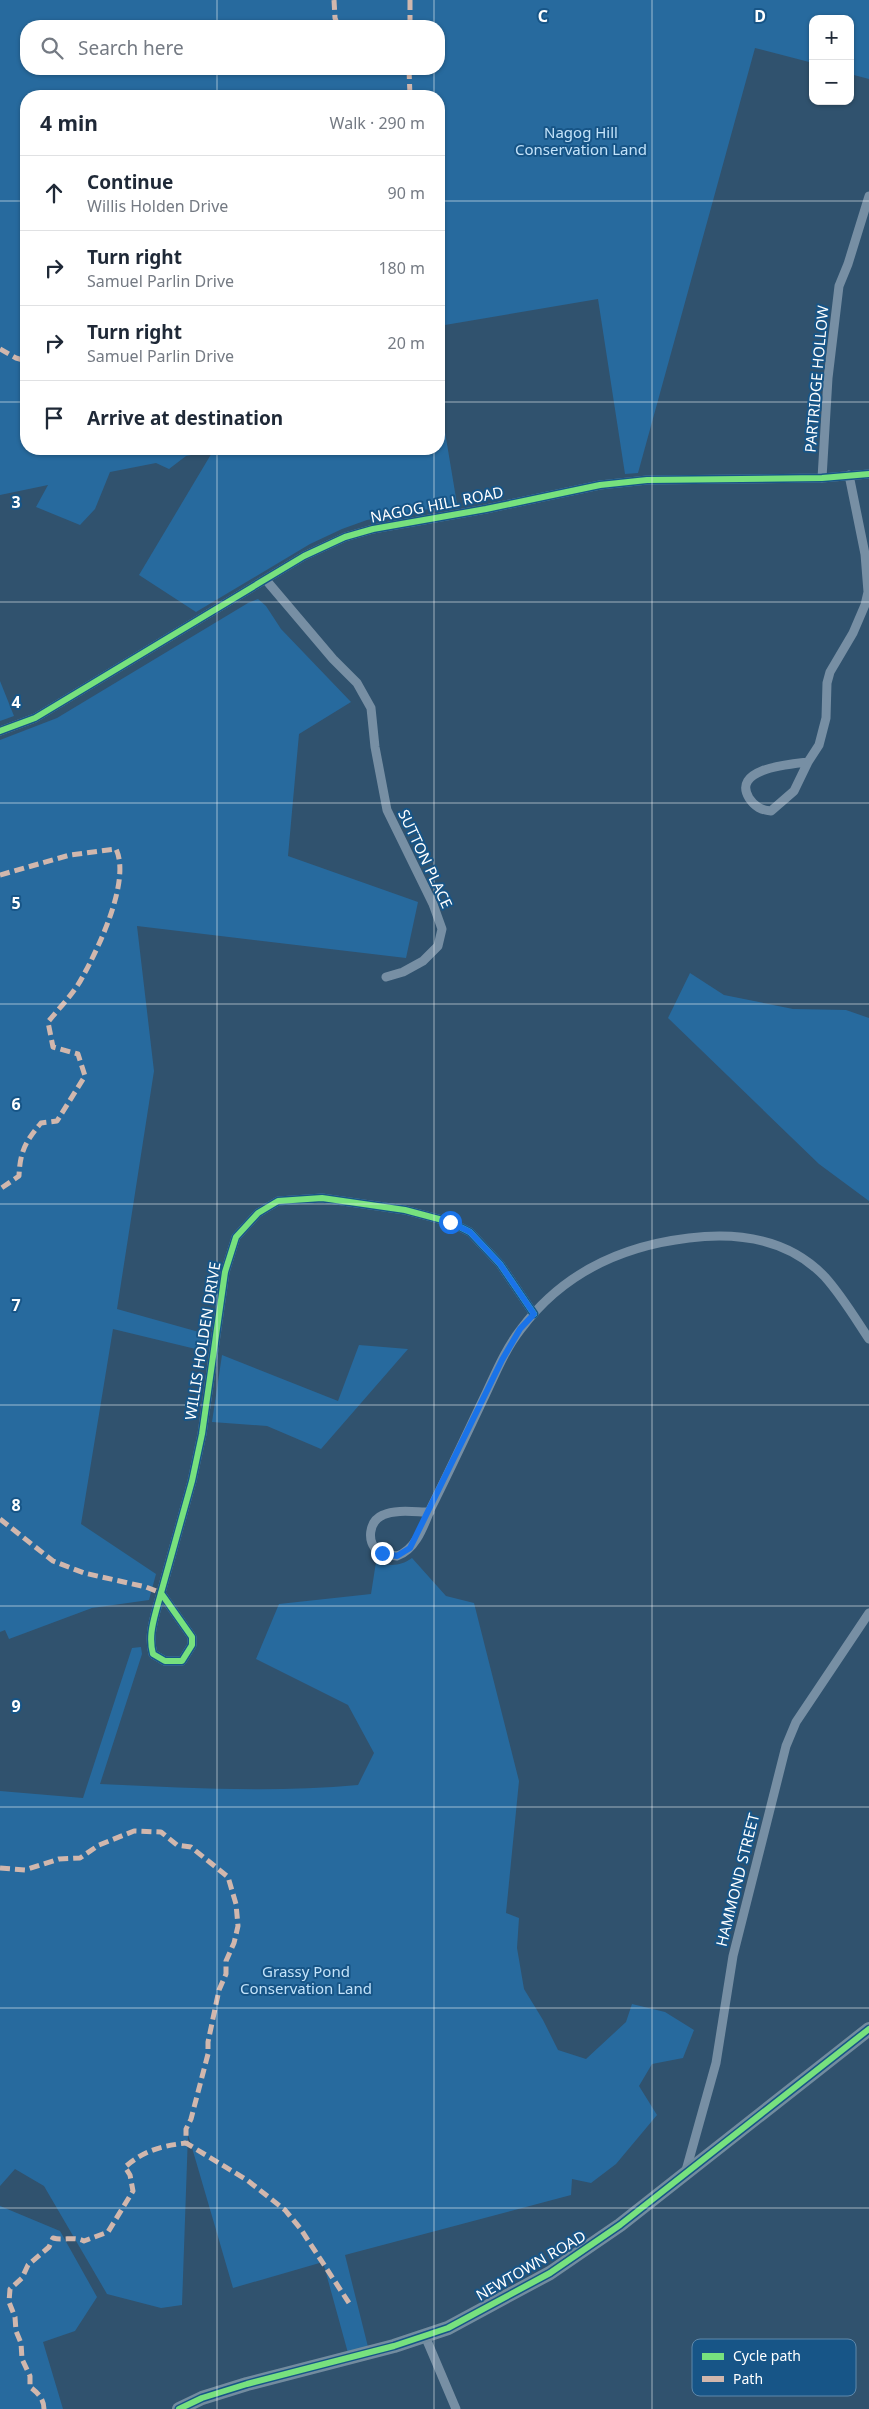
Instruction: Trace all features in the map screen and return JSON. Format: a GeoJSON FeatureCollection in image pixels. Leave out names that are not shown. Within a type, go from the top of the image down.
{"type":"FeatureCollection","features":[{"type":"Feature","properties":{"kind":"street","name":"PARTRIDGE HOLLOW"},"geometry":{"type":"LineString","coordinates":[[822,478],[828,378],[839,286],[848,264],[869,196]]}},
{"type":"Feature","properties":{"kind":"street","name":"NAGOG HILL ROAD"},"geometry":{"type":"LineString","coordinates":[[0,731],[35,718],[304,556],[345,537],[373,529],[486,509],[600,485],[647,480],[822,478],[869,474]]}},
{"type":"Feature","properties":{"kind":"street"},"geometry":{"type":"LineString","coordinates":[[808,762],[774,767],[754,775],[747,786],[746,791],[749,798],[755,806],[772,811],[794,791],[819,744],[826,718],[827,683],[830,672],[853,633],[865,605],[868,592],[865,554],[848,475]]}},
{"type":"Feature","properties":{"kind":"street","name":"SUTTON PLACE"},"geometry":{"type":"LineString","coordinates":[[266,580],[332,658],[357,683],[372,708],[376,747],[387,810],[433,904],[442,929],[438,946],[423,961],[403,972],[386,977]]}},
{"type":"Feature","properties":{"kind":"street","name":"WILLIS HOLDEN DRIVE"},"geometry":{"type":"LineString","coordinates":[[161,1593],[192,1637],[192,1645],[182,1661],[165,1662],[154,1654],[150,1643],[152,1627],[161,1593],[192,1481],[202,1434],[225,1272],[236,1237],[258,1213],[278,1201],[322,1198],[412,1212],[450,1222],[470,1232],[500,1264],[534,1314]]}},
{"type":"Feature","properties":{"kind":"street"},"geometry":{"type":"LineString","coordinates":[[430,1512],[391,1512],[380,1516],[374,1522],[371,1529],[371,1537],[376,1550],[388,1555],[403,1554],[410,1548],[430,1512],[502,1360],[520,1329],[562,1286],[580,1273],[628,1250],[681,1239],[713,1235],[734,1236],[778,1245],[812,1265],[838,1294],[869,1339]]}},
{"type":"Feature","properties":{"kind":"street","name":"HAMMOND STREET"},"geometry":{"type":"LineString","coordinates":[[684,2174],[713,2072],[734,1956],[786,1746],[796,1722],[869,1613]]}},
{"type":"Feature","properties":{"kind":"street","name":"NEWTOWN ROAD"},"geometry":{"type":"LineString","coordinates":[[179,2409],[202,2398],[386,2348],[448,2328],[550,2273],[614,2229],[869,2029]]}},
{"type":"Feature","properties":{"kind":"street"},"geometry":{"type":"LineString","coordinates":[[424,2336],[456,2409]]}},
{"type":"Feature","properties":{"kind":"green space","name":"Nagog Hill Conservation Land"},"geometry":{"type":"Polygon","coordinates":[[[0,0],[869,0],[869,79],[854,75],[854,15],[809,15],[809,62],[755,48],[638,473],[625,474],[598,299],[445,325],[445,90],[20,90],[20,455],[191,455],[186,456],[169,469],[156,463],[110,472],[95,509],[80,525],[36,507],[48,485],[0,495],[0,0]]]}},
{"type":"Feature","properties":{"kind":"green space","name":"Nagog Hill Conservation Land"},"geometry":{"type":"Polygon","coordinates":[[[445,432],[457,504],[367,520],[342,529],[310,544],[196,612],[139,575],[211,455],[445,455],[445,432]]]}},
{"type":"Feature","properties":{"kind":"green space"},"geometry":{"type":"Polygon","coordinates":[[[258,599],[266,606],[281,629],[351,702],[299,734],[288,856],[418,902],[406,958],[137,926],[154,1071],[117,1309],[206,1334],[204,1351],[113,1329],[81,1524],[156,1574],[149,1600],[92,1608],[9,1639],[5,1630],[0,1632],[0,740],[57,718],[248,603],[258,599]]]}},
{"type":"Feature","properties":{"kind":"green space"},"geometry":{"type":"Polygon","coordinates":[[[0,681],[14,716],[0,721],[0,681]]]}},
{"type":"Feature","properties":{"kind":"green space"},"geometry":{"type":"Polygon","coordinates":[[[690,973],[724,995],[793,1009],[846,1010],[869,1018],[869,1201],[819,1164],[668,1018],[690,973]]]}},
{"type":"Feature","properties":{"kind":"green space"},"geometry":{"type":"Polygon","coordinates":[[[359,1345],[408,1349],[321,1449],[267,1426],[212,1422],[222,1355],[338,1401],[359,1345]]]}},
{"type":"Feature","properties":{"kind":"green space","name":"Grassy Pond Conservation Land"},"geometry":{"type":"Polygon","coordinates":[[[412,1558],[446,1596],[474,1603],[519,1781],[506,1913],[519,1918],[517,1948],[524,1989],[543,2020],[558,2050],[586,2059],[626,2022],[632,2004],[665,2012],[694,2030],[683,2058],[652,2064],[639,2086],[657,2115],[616,2164],[591,2183],[572,2179],[571,2195],[345,2255],[368,2347],[348,2353],[323,2262],[233,2288],[188,2134],[182,2305],[161,2308],[107,2294],[44,2186],[15,2169],[0,2186],[0,1791],[83,1798],[132,1648],[141,1647],[142,1654],[100,1784],[261,1789],[358,1785],[374,1753],[348,1705],[256,1659],[279,1604],[371,1594],[376,1562],[394,1565],[412,1558]]]}},
{"type":"Feature","properties":{"kind":"green space"},"geometry":{"type":"Polygon","coordinates":[[[0,2206],[60,2231],[97,2297],[75,2331],[43,2342],[63,2409],[0,2409],[0,2206]]]}},
{"type":"Feature","properties":{"kind":"marked path"},"geometry":{"type":"LineString","coordinates":[[334,0],[336,20]]}},
{"type":"Feature","properties":{"kind":"marked path"},"geometry":{"type":"LineString","coordinates":[[410,0],[410,20]]}},
{"type":"Feature","properties":{"kind":"marked path"},"geometry":{"type":"LineString","coordinates":[[409,75],[410,90]]}},
{"type":"Feature","properties":{"kind":"marked path"},"geometry":{"type":"LineString","coordinates":[[0,349],[20,359]]}},
{"type":"Feature","properties":{"kind":"marked path"},"geometry":{"type":"LineString","coordinates":[[0,875],[70,855],[116,849],[120,862],[116,895],[97,948],[76,988],[48,1022],[53,1047],[78,1054],[85,1076],[57,1121],[41,1123],[31,1136],[22,1154],[19,1176],[0,1189]]}},
{"type":"Feature","properties":{"kind":"marked path"},"geometry":{"type":"LineString","coordinates":[[0,1519],[53,1561],[84,1573],[146,1587],[161,1593]]}},
{"type":"Feature","properties":{"kind":"marked path"},"geometry":{"type":"LineString","coordinates":[[0,1868],[25,1870],[59,1859],[80,1858],[99,1845],[134,1831],[161,1832],[177,1845],[191,1847],[228,1877],[236,1904],[238,1926],[234,1943],[226,1961],[226,1974],[219,1990],[208,2042],[208,2054],[191,2119],[186,2129],[186,2143],[247,2180],[285,2210],[300,2228],[351,2306]]}},
{"type":"Feature","properties":{"kind":"marked path"},"geometry":{"type":"LineString","coordinates":[[44,2409],[40,2396],[30,2387],[30,2376],[22,2359],[21,2343],[16,2331],[15,2317],[9,2302],[10,2289],[22,2278],[28,2265],[49,2247],[53,2238],[84,2241],[108,2232],[133,2191],[130,2175],[125,2167],[146,2153],[186,2143]]}},
{"type":"Feature","properties":{"kind":"cycle path"},"geometry":{"type":"LineString","coordinates":[[0,731],[35,718],[304,556],[345,537],[373,529],[486,509],[600,485],[647,480],[822,478],[869,474]]}},
{"type":"Feature","properties":{"kind":"cycle path"},"geometry":{"type":"LineString","coordinates":[[161,1593],[192,1637],[192,1645],[182,1661],[165,1661],[153,1654],[151,1643],[152,1627],[156,1611],[192,1481],[202,1434],[225,1272],[236,1237],[258,1213],[278,1201],[322,1198],[405,1210],[450,1222],[470,1232],[500,1264],[534,1314]]}},
{"type":"Feature","properties":{"kind":"cycle path"},"geometry":{"type":"LineString","coordinates":[[179,2409],[202,2398],[247,2384],[394,2346],[448,2328],[550,2273],[620,2225],[869,2029]]}},
{"type":"Feature","properties":{"kind":"route"},"geometry":{"type":"LineString","coordinates":[[382,1553],[397,1556],[410,1548],[430,1512],[502,1360],[520,1329],[534,1314],[500,1264],[470,1232],[450,1222]]}}]}
